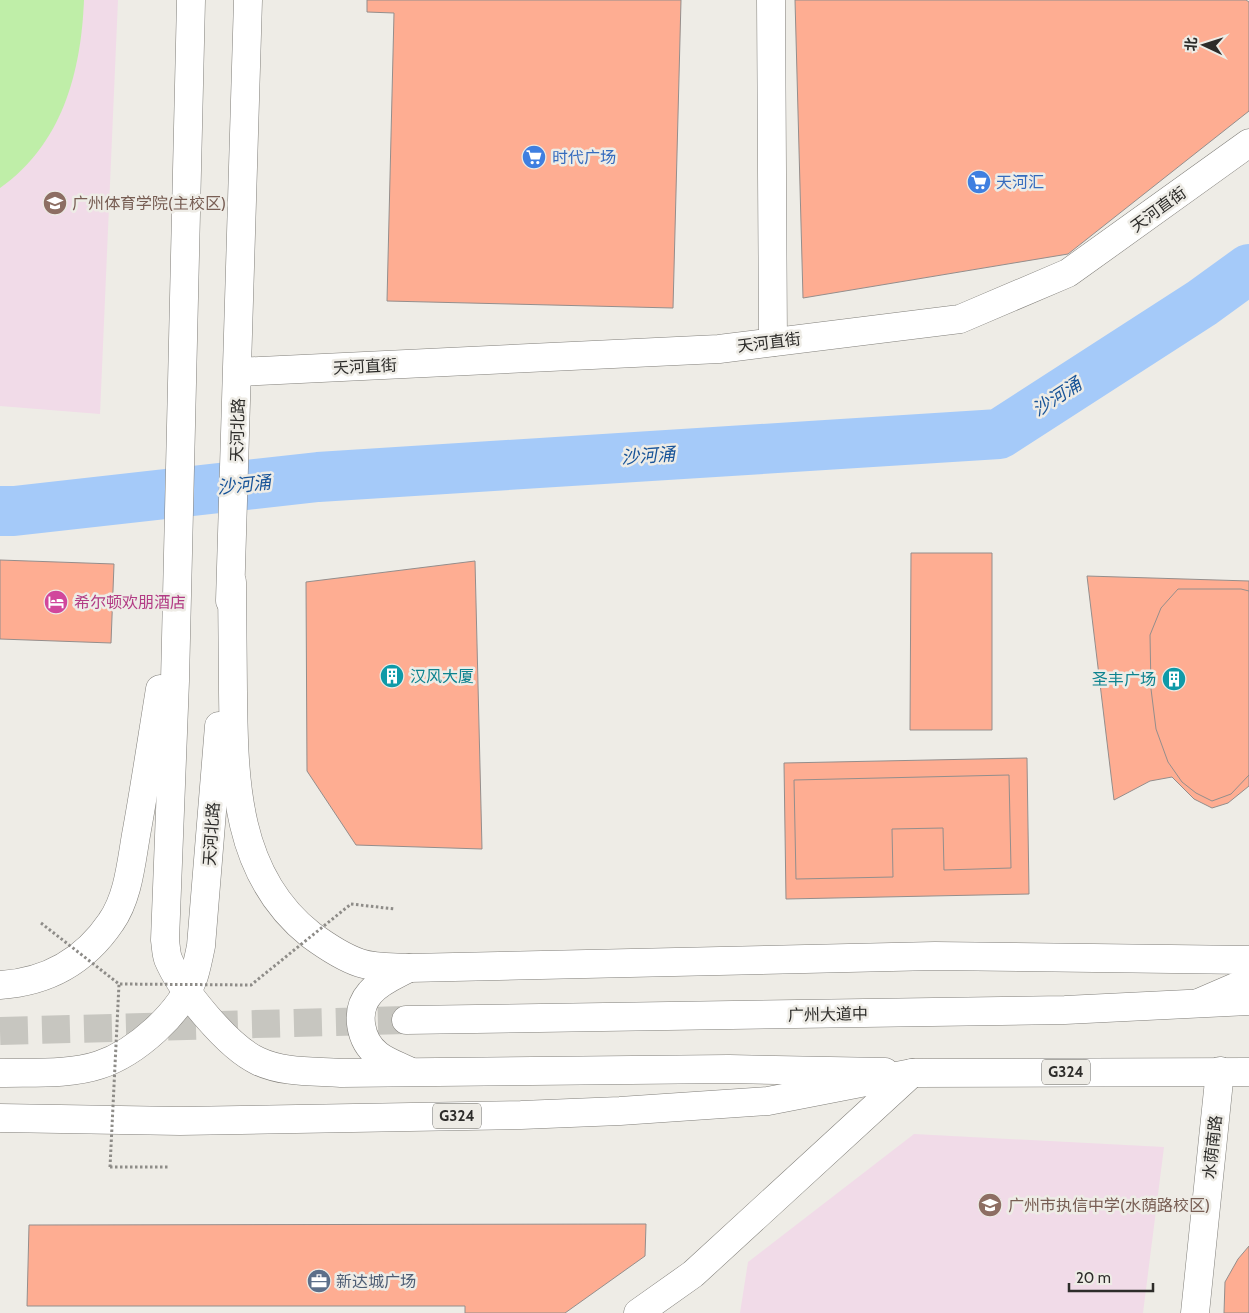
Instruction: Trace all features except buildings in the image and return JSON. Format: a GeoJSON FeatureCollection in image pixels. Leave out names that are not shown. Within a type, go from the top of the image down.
{"type":"FeatureCollection","features":[{"type":"Feature","properties":{"kind":"main road"},"geometry":{"type":"LineString","coordinates":[[191,0],[183,370],[176,578],[175,690],[165,940],[184,977],[222,1032],[258,1062],[293,1070],[410,1072],[729,1069],[912,1073]]}},
{"type":"Feature","properties":{"kind":"main road","name":"天河北路"},"geometry":{"type":"LineString","coordinates":[[0,1073],[48,1071],[99,1065],[124,1052],[166,1021],[184,977],[202,946],[232,582],[248,0]]}},
{"type":"Feature","properties":{"kind":"main road"},"geometry":{"type":"LineString","coordinates":[[771,0],[773,342]]}},
{"type":"Feature","properties":{"kind":"main road","name":"天河直街"},"geometry":{"type":"LineString","coordinates":[[238,372],[719,348],[960,319],[1068,273],[1249,143]]}},
{"type":"Feature","properties":{"kind":"main road"},"geometry":{"type":"LineString","coordinates":[[0,985],[35,980],[48,976],[67,966],[94,943],[112,921],[129,874],[146,780],[176,578]]}},
{"type":"Feature","properties":{"kind":"main road"},"geometry":{"type":"LineString","coordinates":[[232,582],[234,748],[237,786],[241,812],[260,874],[278,903],[295,922],[329,948],[361,963],[409,968],[935,956],[1249,960]]}},
{"type":"Feature","properties":{"kind":"main road"},"geometry":{"type":"LineString","coordinates":[[409,968],[383,982],[370,994],[362,1009],[361,1026],[365,1040],[378,1055],[410,1072]]}},
{"type":"Feature","properties":{"kind":"main road"},"geometry":{"type":"LineString","coordinates":[[1192,1006],[1249,981]]}},
{"type":"Feature","properties":{"kind":"main road","name":"广州大道中"},"geometry":{"type":"LineString","coordinates":[[406,1020],[1065,1010],[1192,1006],[1249,1002]]}},
{"type":"Feature","properties":{"kind":"main road","name":"水荫南路"},"geometry":{"type":"LineString","coordinates":[[1195,1313],[1220,1071]]}},
{"type":"Feature","properties":{"kind":"main road","name":"G324"},"geometry":{"type":"LineString","coordinates":[[0,1118],[286,1120],[620,1111],[768,1101],[912,1073],[1249,1072]]}},
{"type":"Feature","properties":{"kind":"main road"},"geometry":{"type":"LineString","coordinates":[[638,1313],[693,1274],[912,1073]]}},
{"type":"Feature","properties":{"kind":"path"},"geometry":{"type":"LineString","coordinates":[[41,923],[120,984],[251,985],[351,904],[395,909]]}},
{"type":"Feature","properties":{"kind":"path"},"geometry":{"type":"LineString","coordinates":[[120,984],[110,1167],[170,1167]]}},
{"type":"Feature","properties":{"kind":"shaded area","name":"广州体育学院(主校区)"},"geometry":{"type":"Polygon","coordinates":[[[0,0],[118,0],[100,414],[0,406],[0,0]]]}},
{"type":"Feature","properties":{"kind":"shaded area","name":"广州市执信中学(水荫路校区)"},"geometry":{"type":"Polygon","coordinates":[[[914,1134],[1164,1147],[1143,1313],[740,1313],[748,1262],[914,1134]]]}},
{"type":"Feature","properties":{"kind":"green space"},"geometry":{"type":"Polygon","coordinates":[[[0,0],[84,0],[78,54],[64,105],[53,128],[39,150],[21,170],[0,188],[0,0]]]}},
{"type":"Feature","properties":{"kind":"waterway","name":"沙河涌"},"geometry":{"type":"LineString","coordinates":[[0,511],[318,477],[999,434],[1202,303],[1249,269]]}},
{"type":"Feature","properties":{"kind":"tunnel"},"geometry":{"type":"LineString","coordinates":[[0,1031],[406,1020]]}},
{"type":"Feature","properties":{"kind":"place","name":"时代广场"},"geometry":{"type":"Point","coordinates":[534,157]}},
{"type":"Feature","properties":{"kind":"place","name":"天河汇"},"geometry":{"type":"Point","coordinates":[979,182]}},
{"type":"Feature","properties":{"kind":"place","name":"广州体育学院(主校区)"},"geometry":{"type":"Point","coordinates":[55,203]}},
{"type":"Feature","properties":{"kind":"place","name":"希尔顿欢朋酒店"},"geometry":{"type":"Point","coordinates":[56,602]}},
{"type":"Feature","properties":{"kind":"place","name":"汉风大厦"},"geometry":{"type":"Point","coordinates":[392,676]}},
{"type":"Feature","properties":{"kind":"place","name":"圣丰广场"},"geometry":{"type":"Point","coordinates":[1174,679]}},
{"type":"Feature","properties":{"kind":"place","name":"广州市执信中学(水荫路校区)"},"geometry":{"type":"Point","coordinates":[990,1205]}},
{"type":"Feature","properties":{"kind":"place","name":"新达城广场"},"geometry":{"type":"Point","coordinates":[319,1281]}}]}
